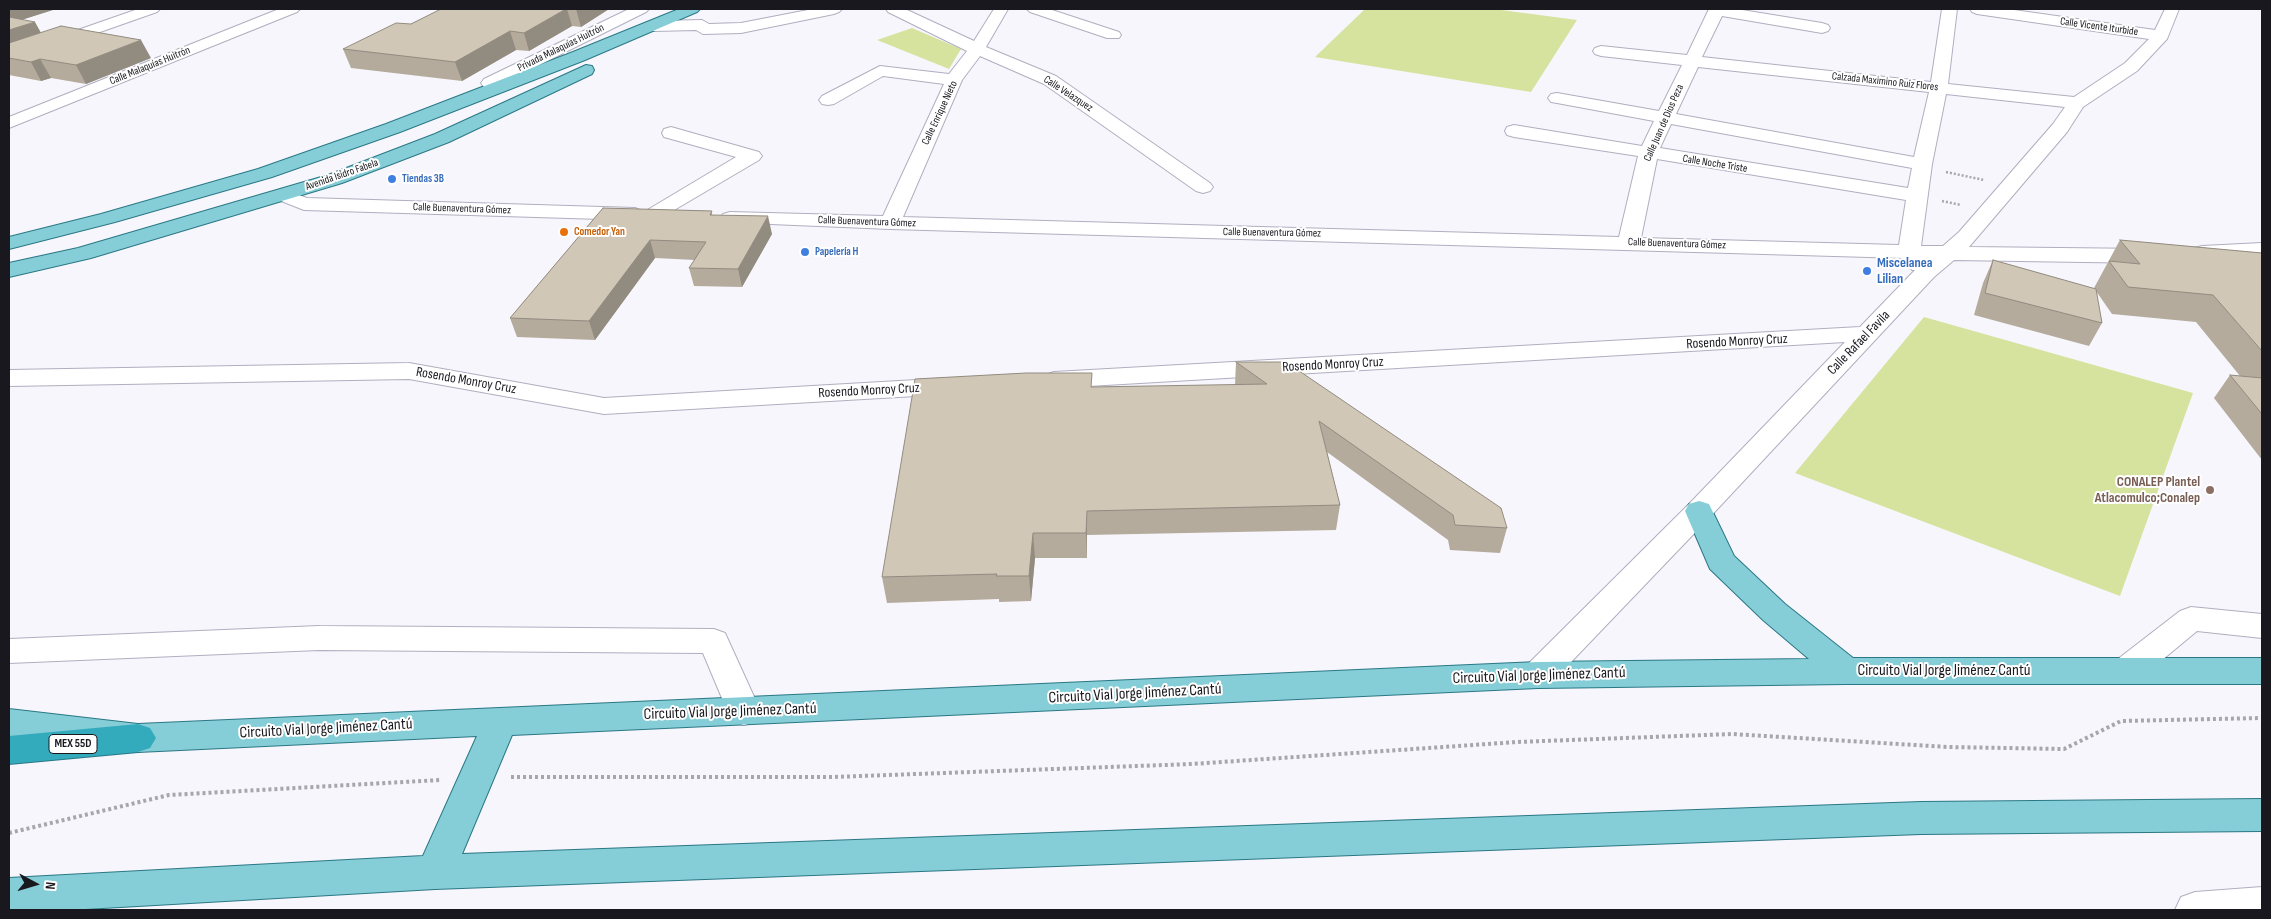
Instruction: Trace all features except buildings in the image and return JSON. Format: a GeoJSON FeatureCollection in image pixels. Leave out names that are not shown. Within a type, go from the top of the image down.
{"type":"FeatureCollection","features":[{"type":"Feature","properties":{"kind":"highway","name":"MEX 55D"},"geometry":{"type":"LineString","coordinates":[[9,750],[138,738]]}},
{"type":"Feature","properties":{"kind":"main road","name":"Avenida Isidro Fabela"},"geometry":{"type":"LineString","coordinates":[[9,243],[108,218],[264,173],[393,128],[654,26],[692,9]]}},
{"type":"Feature","properties":{"kind":"main road","name":"Avenida Isidro Fabela"},"geometry":{"type":"LineString","coordinates":[[9,270],[83,253],[335,179],[442,138],[527,98],[632,46],[654,26]]}},
{"type":"Feature","properties":{"kind":"main road"},"geometry":{"type":"LineString","coordinates":[[501,85],[522,89],[527,92],[527,98]]}},
{"type":"Feature","properties":{"kind":"main road"},"geometry":{"type":"LineString","coordinates":[[1699,511],[1721,562],[1774,612],[1846,671]]}},
{"type":"Feature","properties":{"kind":"main road","name":"Circuito Vial Jorge Jiménez Cantú"},"geometry":{"type":"LineString","coordinates":[[9,723],[138,738],[1538,675],[1846,671],[2262,671]]}},
{"type":"Feature","properties":{"kind":"main road"},"geometry":{"type":"LineString","coordinates":[[435,872],[501,721]]}},
{"type":"Feature","properties":{"kind":"main road"},"geometry":{"type":"LineString","coordinates":[[9,896],[435,872],[1921,818],[2262,815]]}},
{"type":"Feature","properties":{"kind":"street"},"geometry":{"type":"LineString","coordinates":[[9,59],[152,9]]}},
{"type":"Feature","properties":{"kind":"street","name":"Calle Malaquías Huitrón"},"geometry":{"type":"LineString","coordinates":[[9,123],[292,9]]}},
{"type":"Feature","properties":{"kind":"street","name":"Privada Malaquías Huitrón"},"geometry":{"type":"LineString","coordinates":[[501,85],[490,83],[641,9]]}},
{"type":"Feature","properties":{"kind":"street"},"geometry":{"type":"LineString","coordinates":[[704,9],[702,25],[704,29],[741,28],[834,9]]}},
{"type":"Feature","properties":{"kind":"street","name":"Calle Velazquez"},"geometry":{"type":"LineString","coordinates":[[894,9],[977,49],[1050,80],[1203,187]]}},
{"type":"Feature","properties":{"kind":"street","name":"Calle Enrique Nieto"},"geometry":{"type":"LineString","coordinates":[[890,223],[954,80],[977,49],[1001,9]]}},
{"type":"Feature","properties":{"kind":"street"},"geometry":{"type":"LineString","coordinates":[[1035,9],[1113,35]]}},
{"type":"Feature","properties":{"kind":"street"},"geometry":{"type":"LineString","coordinates":[[1717,9],[1822,32],[1827,9]]}},
{"type":"Feature","properties":{"kind":"street","name":"Calle Juan de Dios Peza"},"geometry":{"type":"LineString","coordinates":[[1628,242],[1648,154],[1717,9]]}},
{"type":"Feature","properties":{"kind":"street"},"geometry":{"type":"LineString","coordinates":[[1926,272],[1909,250],[1916,195],[1939,88],[1950,9]]}},
{"type":"Feature","properties":{"kind":"street","name":"Calle Vicente Iturbide"},"geometry":{"type":"LineString","coordinates":[[1977,9],[2161,36]]}},
{"type":"Feature","properties":{"kind":"street","name":"Calle Rafael Favila"},"geometry":{"type":"LineString","coordinates":[[1538,675],[1699,511],[1926,272],[1947,252],[1967,237],[2060,128],[2077,103],[2130,67],[2161,36],[2172,9]]}},
{"type":"Feature","properties":{"kind":"street"},"geometry":{"type":"LineString","coordinates":[[654,26],[702,25]]}},
{"type":"Feature","properties":{"kind":"street","name":"Calzada Maximino Ruíz Flores"},"geometry":{"type":"LineString","coordinates":[[1600,51],[2077,103]]}},
{"type":"Feature","properties":{"kind":"street"},"geometry":{"type":"LineString","coordinates":[[828,100],[880,71],[954,80]]}},
{"type":"Feature","properties":{"kind":"street"},"geometry":{"type":"LineString","coordinates":[[1557,98],[1922,166]]}},
{"type":"Feature","properties":{"kind":"street","name":"Calle Noche Triste"},"geometry":{"type":"LineString","coordinates":[[1514,131],[1648,154],[1916,195]]}},
{"type":"Feature","properties":{"kind":"street"},"geometry":{"type":"LineString","coordinates":[[652,215],[752,156],[671,133]]}},
{"type":"Feature","properties":{"kind":"street","name":"Calle Buenaventura Gómez"},"geometry":{"type":"LineString","coordinates":[[283,195],[304,204],[890,223],[1947,252],[2178,255],[2262,250]]}},
{"type":"Feature","properties":{"kind":"street","name":"Rosendo Monroy Cruz"},"geometry":{"type":"LineString","coordinates":[[1032,382],[1866,334]]}},
{"type":"Feature","properties":{"kind":"street","name":"Rosendo Monroy Cruz"},"geometry":{"type":"LineString","coordinates":[[9,378],[409,371],[604,406],[972,385]]}},
{"type":"Feature","properties":{"kind":"street"},"geometry":{"type":"LineString","coordinates":[[2126,671],[2191,619],[2262,626]]}},
{"type":"Feature","properties":{"kind":"street"},"geometry":{"type":"LineString","coordinates":[[9,651],[319,638],[714,641],[744,712]]}},
{"type":"Feature","properties":{"kind":"street"},"geometry":{"type":"LineString","coordinates":[[2195,910],[2262,904]]}},
{"type":"Feature","properties":{"kind":"path"},"geometry":{"type":"LineString","coordinates":[[1922,166],[1985,180]]}},
{"type":"Feature","properties":{"kind":"path"},"geometry":{"type":"LineString","coordinates":[[9,833],[169,795],[476,777],[833,777],[1192,764],[1517,742],[1732,734],[1948,747],[2064,749],[2122,722],[2250,716],[2262,718]]}},
{"type":"Feature","properties":{"kind":"green space"},"geometry":{"type":"Polygon","coordinates":[[[1365,9],[1494,9],[1577,20],[1531,92],[1315,57],[1365,9]]]}},
{"type":"Feature","properties":{"kind":"green space"},"geometry":{"type":"Polygon","coordinates":[[[912,28],[961,49],[949,69],[877,40],[912,28]]]}},
{"type":"Feature","properties":{"kind":"green space"},"geometry":{"type":"Polygon","coordinates":[[[1924,317],[2193,393],[2120,596],[1795,473],[1924,317]]]}},
{"type":"Feature","properties":{"kind":"place","name":"Tiendas 3B"},"geometry":{"type":"Point","coordinates":[392,179]}},
{"type":"Feature","properties":{"kind":"place","name":"Comedor Yan"},"geometry":{"type":"Point","coordinates":[564,232]}},
{"type":"Feature","properties":{"kind":"place","name":"Papelería H"},"geometry":{"type":"Point","coordinates":[805,252]}},
{"type":"Feature","properties":{"kind":"place","name":"Miscelanea Lilian"},"geometry":{"type":"Point","coordinates":[1867,271]}},
{"type":"Feature","properties":{"kind":"place","name":"CONALEP Plantel Atlacomulco;Conalep"},"geometry":{"type":"Point","coordinates":[2210,490]}}]}
